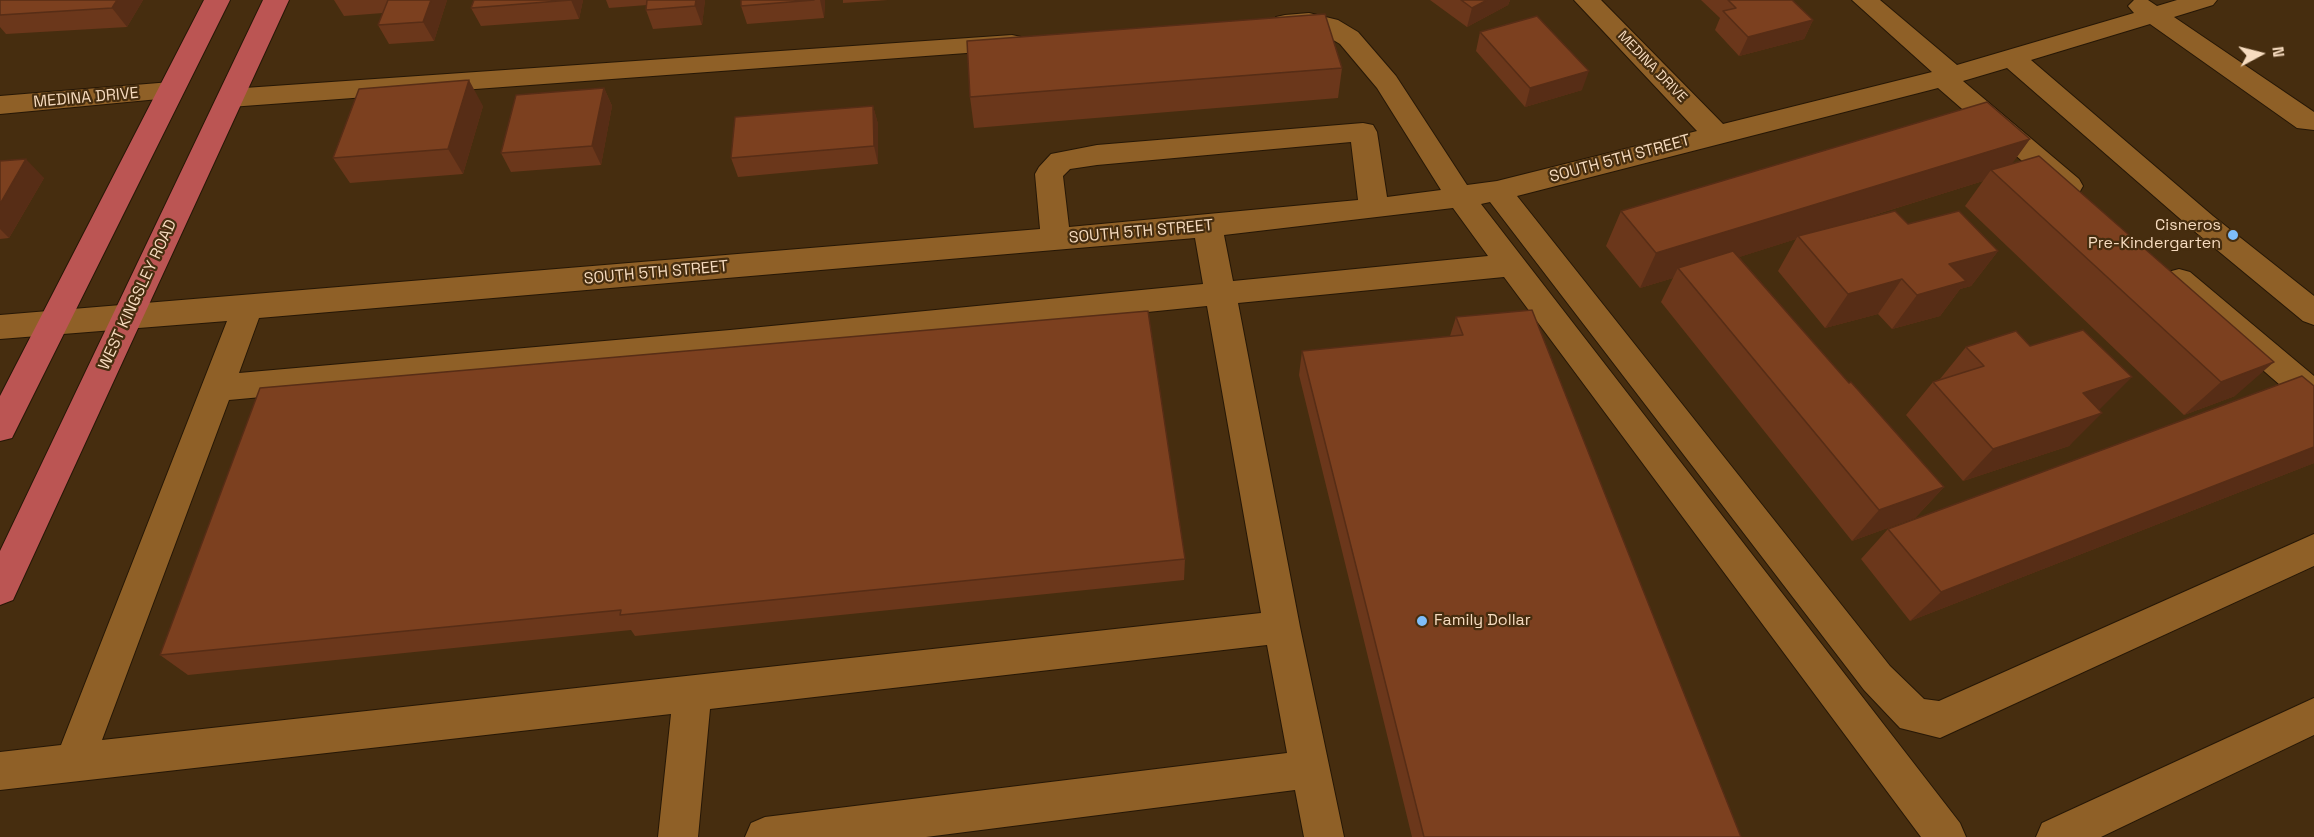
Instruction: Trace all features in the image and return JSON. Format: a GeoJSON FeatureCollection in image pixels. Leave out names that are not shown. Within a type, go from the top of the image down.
{"type":"FeatureCollection","features":[{"type":"Feature","properties":{"kind":"main road"},"geometry":{"type":"LineString","coordinates":[[0,428],[217,0]]}},
{"type":"Feature","properties":{"kind":"main road","name":"WEST KINGSLEY ROAD"},"geometry":{"type":"LineString","coordinates":[[0,589],[276,0]]}},
{"type":"Feature","properties":{"kind":"street","name":"MEDINA DRIVE"},"geometry":{"type":"LineString","coordinates":[[1587,0],[1716,134]]}},
{"type":"Feature","properties":{"kind":"street"},"geometry":{"type":"LineString","coordinates":[[1865,0],[2086,200]]}},
{"type":"Feature","properties":{"kind":"street","name":"SOUTH 5TH STREET"},"geometry":{"type":"LineString","coordinates":[[0,327],[1208,226],[1460,197],[1497,191],[1947,76],[2011,57],[2143,8],[2204,0]]}},
{"type":"Feature","properties":{"kind":"street"},"geometry":{"type":"LineString","coordinates":[[2143,8],[2307,121],[2314,121]]}},
{"type":"Feature","properties":{"kind":"street"},"geometry":{"type":"LineString","coordinates":[[1262,25],[1310,21],[1329,26],[1349,38],[1387,82],[1460,197],[1946,837]]}},
{"type":"Feature","properties":{"kind":"street"},"geometry":{"type":"LineString","coordinates":[[230,98],[1036,41]]}},
{"type":"Feature","properties":{"kind":"street"},"geometry":{"type":"LineString","coordinates":[[2011,57],[2203,223],[2314,313]]}},
{"type":"Feature","properties":{"kind":"street","name":"MEDINA DRIVE"},"geometry":{"type":"LineString","coordinates":[[0,105],[171,91]]}},
{"type":"Feature","properties":{"kind":"street"},"geometry":{"type":"LineString","coordinates":[[1056,239],[1049,174],[1061,161],[1097,155],[1363,132],[1374,208]]}},
{"type":"Feature","properties":{"kind":"street"},"geometry":{"type":"LineString","coordinates":[[1497,191],[1877,678],[1914,715],[1940,720],[2314,549]]}},
{"type":"Feature","properties":{"kind":"street"},"geometry":{"type":"LineString","coordinates":[[1208,226],[1282,627],[1324,837]]}},
{"type":"Feature","properties":{"kind":"street"},"geometry":{"type":"LineString","coordinates":[[2159,263],[2314,395]]}},
{"type":"Feature","properties":{"kind":"street"},"geometry":{"type":"LineString","coordinates":[[217,388],[730,342],[1511,264]]}},
{"type":"Feature","properties":{"kind":"street"},"geometry":{"type":"LineString","coordinates":[[74,763],[248,307]]}},
{"type":"Feature","properties":{"kind":"street"},"geometry":{"type":"LineString","coordinates":[[2,775],[74,763],[1282,627]]}},
{"type":"Feature","properties":{"kind":"street"},"geometry":{"type":"LineString","coordinates":[[678,837],[692,693]]}},
{"type":"Feature","properties":{"kind":"street"},"geometry":{"type":"LineString","coordinates":[[2056,837],[2314,716]]}},
{"type":"Feature","properties":{"kind":"street"},"geometry":{"type":"LineString","coordinates":[[765,837],[1310,769]]}},
{"type":"Feature","properties":{"kind":"building"},"geometry":{"type":"Polygon","coordinates":[[[0,0],[117,0],[112,8],[0,15],[0,0]]]}},
{"type":"Feature","properties":{"kind":"building"},"geometry":{"type":"Polygon","coordinates":[[[388,0],[431,0],[423,22],[378,25],[388,0]]]}},
{"type":"Feature","properties":{"kind":"building"},"geometry":{"type":"Polygon","coordinates":[[[474,0],[571,0],[471,8],[474,0]]]}},
{"type":"Feature","properties":{"kind":"building"},"geometry":{"type":"Polygon","coordinates":[[[647,0],[696,0],[695,6],[646,10],[647,0]]]}},
{"type":"Feature","properties":{"kind":"building"},"geometry":{"type":"Polygon","coordinates":[[[741,0],[814,0],[741,6],[741,0]]]}},
{"type":"Feature","properties":{"kind":"building"},"geometry":{"type":"Polygon","coordinates":[[[1461,0],[1487,0],[1472,8],[1461,0]]]}},
{"type":"Feature","properties":{"kind":"building"},"geometry":{"type":"Polygon","coordinates":[[[1728,0],[1792,0],[1813,20],[1748,37],[1723,11],[1736,8],[1728,0]]]}},
{"type":"Feature","properties":{"kind":"building"},"geometry":{"type":"Polygon","coordinates":[[[1325,14],[1342,68],[970,97],[967,41],[1325,14]]]}},
{"type":"Feature","properties":{"kind":"building"},"geometry":{"type":"Polygon","coordinates":[[[1537,16],[1589,71],[1530,88],[1480,32],[1537,16]]]}},
{"type":"Feature","properties":{"kind":"building"},"geometry":{"type":"Polygon","coordinates":[[[469,80],[448,149],[333,158],[359,89],[469,80]]]}},
{"type":"Feature","properties":{"kind":"building"},"geometry":{"type":"Polygon","coordinates":[[[604,88],[592,146],[501,153],[516,95],[604,88]]]}},
{"type":"Feature","properties":{"kind":"building"},"geometry":{"type":"Polygon","coordinates":[[[1987,102],[2030,139],[1656,253],[1621,211],[1987,102]]]}},
{"type":"Feature","properties":{"kind":"building"},"geometry":{"type":"Polygon","coordinates":[[[873,106],[874,146],[731,158],[735,117],[873,106]]]}},
{"type":"Feature","properties":{"kind":"building"},"geometry":{"type":"Polygon","coordinates":[[[2039,156],[2274,362],[2221,382],[1991,170],[2039,156]]]}},
{"type":"Feature","properties":{"kind":"building"},"geometry":{"type":"Polygon","coordinates":[[[26,159],[0,204],[0,161],[26,159]]]}},
{"type":"Feature","properties":{"kind":"building"},"geometry":{"type":"Polygon","coordinates":[[[1895,211],[1908,224],[1959,211],[1998,251],[1949,264],[1966,281],[1917,295],[1902,279],[1848,294],[1798,236],[1895,211]]]}},
{"type":"Feature","properties":{"kind":"building"},"geometry":{"type":"Polygon","coordinates":[[[1733,251],[1944,487],[1879,510],[1678,268],[1733,251]]]}},
{"type":"Feature","properties":{"kind":"building"},"geometry":{"type":"Polygon","coordinates":[[[1532,310],[1741,837],[1424,837],[1302,351],[1463,335],[1456,317],[1532,310]]]}},
{"type":"Feature","properties":{"kind":"building"},"geometry":{"type":"Polygon","coordinates":[[[1148,311],[1185,559],[620,615],[621,610],[160,655],[260,388],[1148,311]]]}},
{"type":"Feature","properties":{"kind":"building"},"geometry":{"type":"Polygon","coordinates":[[[2083,330],[2132,377],[2083,393],[2102,413],[1993,449],[1933,382],[1984,366],[1966,347],[2016,331],[2030,346],[2083,330]]]}},
{"type":"Feature","properties":{"kind":"building"},"geometry":{"type":"Polygon","coordinates":[[[2302,376],[2314,386],[2314,447],[1941,592],[1888,529],[2302,376]]]}},
{"type":"Feature","properties":{"kind":"place","name":"Cisneros Pre-Kindergarten"},"geometry":{"type":"Point","coordinates":[2233,235]}},
{"type":"Feature","properties":{"kind":"place","name":"Family Dollar"},"geometry":{"type":"Point","coordinates":[1422,621]}}]}
